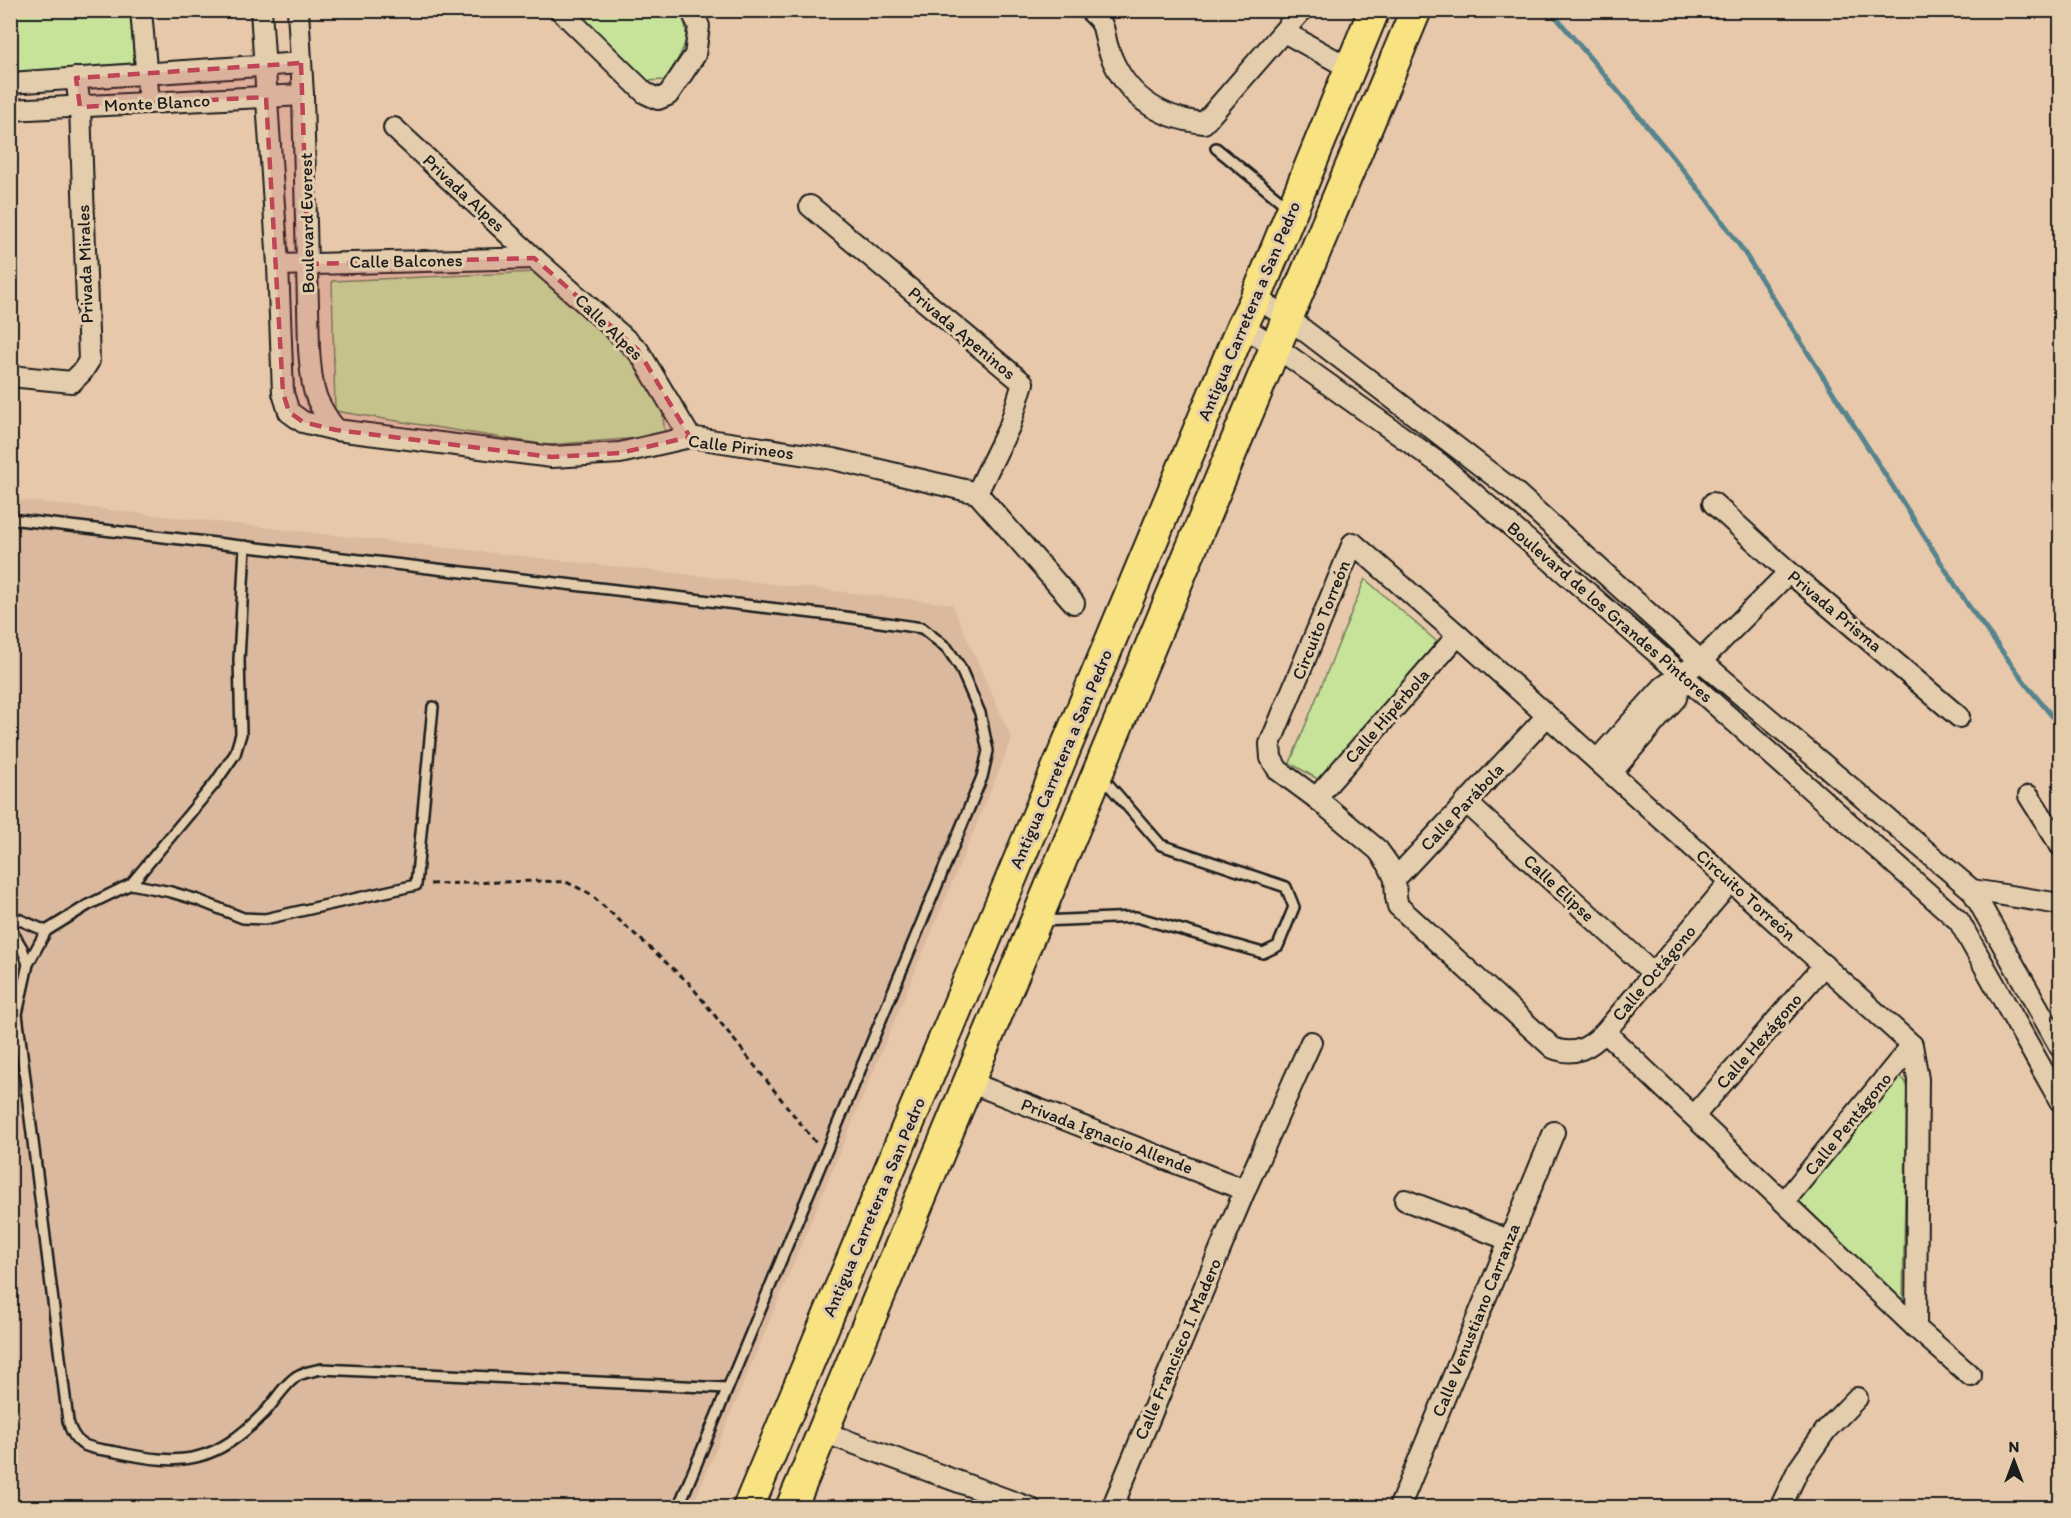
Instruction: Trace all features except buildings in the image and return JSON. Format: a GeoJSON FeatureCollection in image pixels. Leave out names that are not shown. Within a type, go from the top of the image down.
{"type":"FeatureCollection","features":[{"type":"Feature","properties":{"kind":"main road","name":"Antigua Carretera a San Pedro"},"geometry":{"type":"LineString","coordinates":[[748,1508],[1242,326],[1256,298],[1374,10]]}},
{"type":"Feature","properties":{"kind":"main road"},"geometry":{"type":"LineString","coordinates":[[791,1508],[1416,10]]}},
{"type":"Feature","properties":{"kind":"street"},"geometry":{"type":"LineString","coordinates":[[141,10],[148,103]]}},
{"type":"Feature","properties":{"kind":"street","name":"Boulevard Everest"},"geometry":{"type":"LineString","coordinates":[[261,10],[278,265],[283,393],[289,412]]}},
{"type":"Feature","properties":{"kind":"street","name":"Boulevard Everest"},"geometry":{"type":"LineString","coordinates":[[298,10],[303,95],[309,350],[313,390],[321,410],[336,430]]}},
{"type":"Feature","properties":{"kind":"street"},"geometry":{"type":"LineString","coordinates":[[560,10],[645,93],[658,99],[668,95],[695,55],[699,26],[691,10]]}},
{"type":"Feature","properties":{"kind":"street"},"geometry":{"type":"LineString","coordinates":[[1101,14],[1109,50],[1123,80],[1151,108],[1186,121],[1204,123],[1302,10]]}},
{"type":"Feature","properties":{"kind":"street"},"geometry":{"type":"LineString","coordinates":[[1284,32],[1350,69]]}},
{"type":"Feature","properties":{"kind":"street","name":"Monte Blanco"},"geometry":{"type":"LineString","coordinates":[[10,83],[301,63]]}},
{"type":"Feature","properties":{"kind":"street","name":"Privada Mirales"},"geometry":{"type":"LineString","coordinates":[[10,376],[72,382],[89,361],[80,107],[76,78]]}},
{"type":"Feature","properties":{"kind":"street","name":"Monte Blanco"},"geometry":{"type":"LineString","coordinates":[[10,111],[303,95]]}},
{"type":"Feature","properties":{"kind":"street","name":"Privada Alpes"},"geometry":{"type":"LineString","coordinates":[[394,128],[534,258]]}},
{"type":"Feature","properties":{"kind":"street","name":"Privada Apeninos"},"geometry":{"type":"LineString","coordinates":[[810,206],[1023,383],[1010,425],[977,493]]}},
{"type":"Feature","properties":{"kind":"street","name":"Calle Balcones"},"geometry":{"type":"LineString","coordinates":[[278,265],[534,258]]}},
{"type":"Feature","properties":{"kind":"street","name":"Calle Alpes"},"geometry":{"type":"LineString","coordinates":[[534,258],[638,350],[690,437]]}},
{"type":"Feature","properties":{"kind":"street","name":"Boulevard de los Grandes Pintores"},"geometry":{"type":"LineString","coordinates":[[1256,298],[1288,318],[1515,492],[1701,661],[1972,890],[2061,1047]]}},
{"type":"Feature","properties":{"kind":"street","name":"Boulevard de los Grandes Pintores"},"geometry":{"type":"LineString","coordinates":[[1242,326],[1276,347],[1440,464],[1959,921],[2061,1101]]}},
{"type":"Feature","properties":{"kind":"street","name":"Calle Pirineos"},"geometry":{"type":"LineString","coordinates":[[289,412],[303,422],[336,430],[552,457],[620,453],[690,437],[833,459],[977,493]]}},
{"type":"Feature","properties":{"kind":"street"},"geometry":{"type":"LineString","coordinates":[[977,493],[1074,603]]}},
{"type":"Feature","properties":{"kind":"street","name":"Privada Prisma"},"geometry":{"type":"LineString","coordinates":[[1713,503],[1789,572],[1959,717]]}},
{"type":"Feature","properties":{"kind":"street","name":"Circuito Torreón"},"geometry":{"type":"LineString","coordinates":[[1395,879],[1378,850],[1317,798],[1278,770],[1271,758],[1270,744],[1353,543],[1912,1045]]}},
{"type":"Feature","properties":{"kind":"street"},"geometry":{"type":"LineString","coordinates":[[1604,767],[1676,698],[1682,675],[1701,661],[1789,572]]}},
{"type":"Feature","properties":{"kind":"street","name":"Calle Hipérbola"},"geometry":{"type":"LineString","coordinates":[[1317,798],[1458,635]]}},
{"type":"Feature","properties":{"kind":"street","name":"Calle Parábola"},"geometry":{"type":"LineString","coordinates":[[1395,879],[1547,716]]}},
{"type":"Feature","properties":{"kind":"street"},"geometry":{"type":"LineString","coordinates":[[2029,796],[2061,845]]}},
{"type":"Feature","properties":{"kind":"street","name":"Calle Elipse"},"geometry":{"type":"LineString","coordinates":[[1466,802],[1653,974]]}},
{"type":"Feature","properties":{"kind":"street","name":"Calle Octágono"},"geometry":{"type":"LineString","coordinates":[[1395,879],[1398,906],[1553,1048],[1568,1052],[1581,1051],[1592,1045],[1605,1032],[1730,882]]}},
{"type":"Feature","properties":{"kind":"street"},"geometry":{"type":"LineString","coordinates":[[1959,921],[1972,890],[2061,904]]}},
{"type":"Feature","properties":{"kind":"street","name":"Calle Hexágono"},"geometry":{"type":"LineString","coordinates":[[1694,1116],[1824,966]]}},
{"type":"Feature","properties":{"kind":"street"},"geometry":{"type":"LineString","coordinates":[[1605,1032],[1916,1328],[1971,1376]]}},
{"type":"Feature","properties":{"kind":"street","name":"Calle Francisco I. Madero"},"geometry":{"type":"LineString","coordinates":[[1112,1508],[1245,1190],[1311,1042]]}},
{"type":"Feature","properties":{"kind":"street"},"geometry":{"type":"LineString","coordinates":[[1912,1045],[1918,1079],[1916,1328]]}},
{"type":"Feature","properties":{"kind":"street","name":"Calle Pentágono"},"geometry":{"type":"LineString","coordinates":[[1784,1202],[1912,1045]]}},
{"type":"Feature","properties":{"kind":"street","name":"Privada Ignacio Allende"},"geometry":{"type":"LineString","coordinates":[[969,1082],[1245,1190]]}},
{"type":"Feature","properties":{"kind":"street","name":"Calle Venustiano Carranza"},"geometry":{"type":"LineString","coordinates":[[1399,1508],[1554,1132]]}},
{"type":"Feature","properties":{"kind":"street"},"geometry":{"type":"LineString","coordinates":[[1405,1200],[1509,1240]]}},
{"type":"Feature","properties":{"kind":"street"},"geometry":{"type":"LineString","coordinates":[[1780,1508],[1798,1470],[1826,1430],[1857,1398]]}},
{"type":"Feature","properties":{"kind":"street"},"geometry":{"type":"LineString","coordinates":[[823,1432],[1030,1508]]}},
{"type":"Feature","properties":{"kind":"lane"},"geometry":{"type":"LineString","coordinates":[[1215,148],[1292,210]]}},
{"type":"Feature","properties":{"kind":"lane"},"geometry":{"type":"LineString","coordinates":[[10,519],[838,616],[922,628],[947,648],[960,667],[980,713],[988,751],[984,768],[678,1508]]}},
{"type":"Feature","properties":{"kind":"lane"},"geometry":{"type":"LineString","coordinates":[[17,1014],[28,964],[46,931],[88,905],[131,884],[216,783],[235,754],[241,734],[239,660],[245,546]]}},
{"type":"Feature","properties":{"kind":"lane"},"geometry":{"type":"LineString","coordinates":[[131,884],[198,900],[243,918],[266,919],[416,885],[432,707]]}},
{"type":"Feature","properties":{"kind":"lane"},"geometry":{"type":"LineString","coordinates":[[1036,921],[1136,917],[1263,954],[1278,946],[1294,907],[1286,887],[1161,845],[1098,773]]}},
{"type":"Feature","properties":{"kind":"lane"},"geometry":{"type":"LineString","coordinates":[[11,917],[46,931]]}},
{"type":"Feature","properties":{"kind":"lane"},"geometry":{"type":"LineString","coordinates":[[10,928],[28,964]]}},
{"type":"Feature","properties":{"kind":"lane"},"geometry":{"type":"LineString","coordinates":[[10,983],[15,993],[68,1421],[72,1434],[82,1445],[142,1458],[179,1460],[210,1454],[239,1435],[297,1376],[321,1369],[727,1388]]}},
{"type":"Feature","properties":{"kind":"path"},"geometry":{"type":"LineString","coordinates":[[416,885],[566,882],[589,893],[689,983],[825,1155]]}},
{"type":"Feature","properties":{"kind":"highlighted area"},"geometry":{"type":"Polygon","coordinates":[[[301,63],[308,264],[534,258],[638,350],[690,437],[620,453],[552,457],[336,430],[303,422],[289,412],[283,393],[266,97],[80,107],[76,78],[301,63]]]}},
{"type":"Feature","properties":{"kind":"shaded area"},"geometry":{"type":"Polygon","coordinates":[[[11,499],[952,604],[1012,739],[692,1507],[11,1508],[11,499]]]}},
{"type":"Feature","properties":{"kind":"green space"},"geometry":{"type":"Polygon","coordinates":[[[11,10],[130,11],[134,63],[11,73],[11,10]]]}},
{"type":"Feature","properties":{"kind":"green space"},"geometry":{"type":"Polygon","coordinates":[[[570,11],[680,11],[686,30],[684,47],[665,80],[644,81],[570,11]]]}},
{"type":"Feature","properties":{"kind":"green space"},"geometry":{"type":"Polygon","coordinates":[[[538,272],[636,366],[662,408],[665,436],[547,445],[335,411],[332,281],[538,272]]]}},
{"type":"Feature","properties":{"kind":"green space"},"geometry":{"type":"Polygon","coordinates":[[[1365,579],[1443,647],[1321,781],[1290,763],[1365,579]]]}},
{"type":"Feature","properties":{"kind":"green space"},"geometry":{"type":"Polygon","coordinates":[[[1897,1074],[1905,1081],[1907,1088],[1903,1301],[1798,1200],[1897,1074]]]}},
{"type":"Feature","properties":{"kind":"waterway"},"geometry":{"type":"LineString","coordinates":[[1550,10],[1708,201],[1742,249],[1968,605],[2060,726]]}}]}
